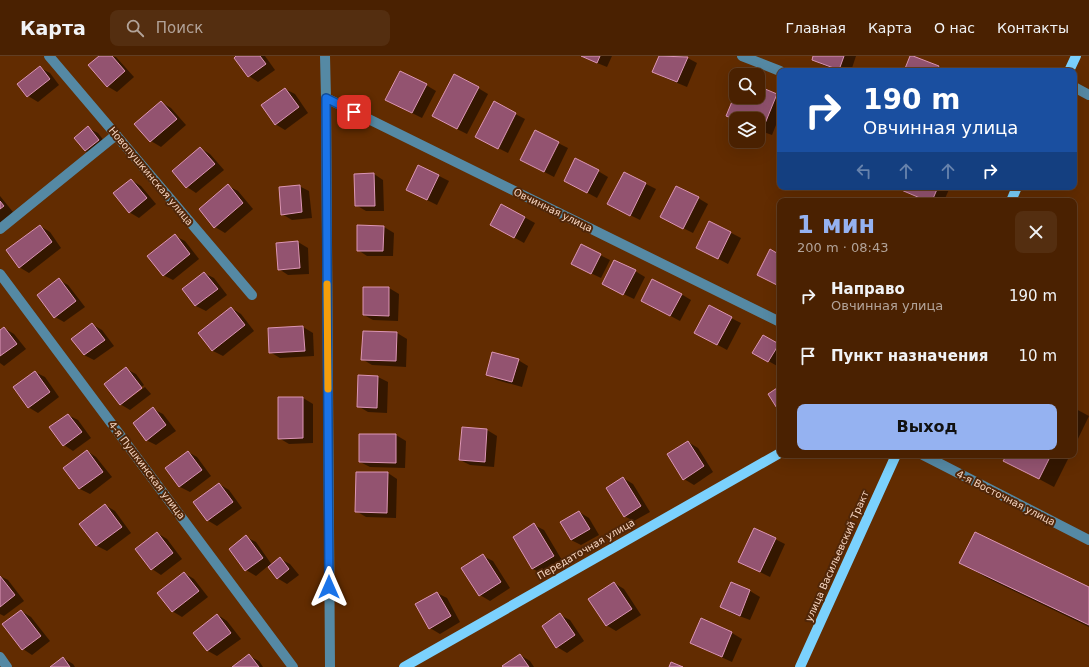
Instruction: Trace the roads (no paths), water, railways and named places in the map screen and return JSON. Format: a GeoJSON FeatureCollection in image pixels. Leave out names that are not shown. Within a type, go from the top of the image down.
{"type":"FeatureCollection","features":[{"type":"Feature","properties":{"kind":"main road"},"geometry":{"type":"LineString","coordinates":[[1070,68],[1076,56]]}},
{"type":"Feature","properties":{"kind":"main road","name":"Передаточная улица"},"geometry":{"type":"LineString","coordinates":[[404,667],[777,455]]}},
{"type":"Feature","properties":{"kind":"main road","name":"улица Васильевский Тракт"},"geometry":{"type":"LineString","coordinates":[[800,667],[895,458]]}},
{"type":"Feature","properties":{"kind":"street","name":"Новопушкинская улица"},"geometry":{"type":"LineString","coordinates":[[49,56],[252,295]]}},
{"type":"Feature","properties":{"kind":"street"},"geometry":{"type":"LineString","coordinates":[[742,56],[777,70]]}},
{"type":"Feature","properties":{"kind":"street"},"geometry":{"type":"LineString","coordinates":[[325,57],[330,667]]}},
{"type":"Feature","properties":{"kind":"street"},"geometry":{"type":"LineString","coordinates":[[1077,89],[1089,95]]}},
{"type":"Feature","properties":{"kind":"street","name":"Овчинная улица"},"geometry":{"type":"LineString","coordinates":[[326,98],[777,321]]}},
{"type":"Feature","properties":{"kind":"street"},"geometry":{"type":"LineString","coordinates":[[0,229],[116,135]]}},
{"type":"Feature","properties":{"kind":"street","name":"4-я Пушкинская улица"},"geometry":{"type":"LineString","coordinates":[[0,274],[293,667]]}},
{"type":"Feature","properties":{"kind":"street","name":"4-я Восточная улица"},"geometry":{"type":"LineString","coordinates":[[929,458],[1089,540]]}},
{"type":"Feature","properties":{"kind":"street"},"geometry":{"type":"LineString","coordinates":[[0,657],[7,667]]}}]}
